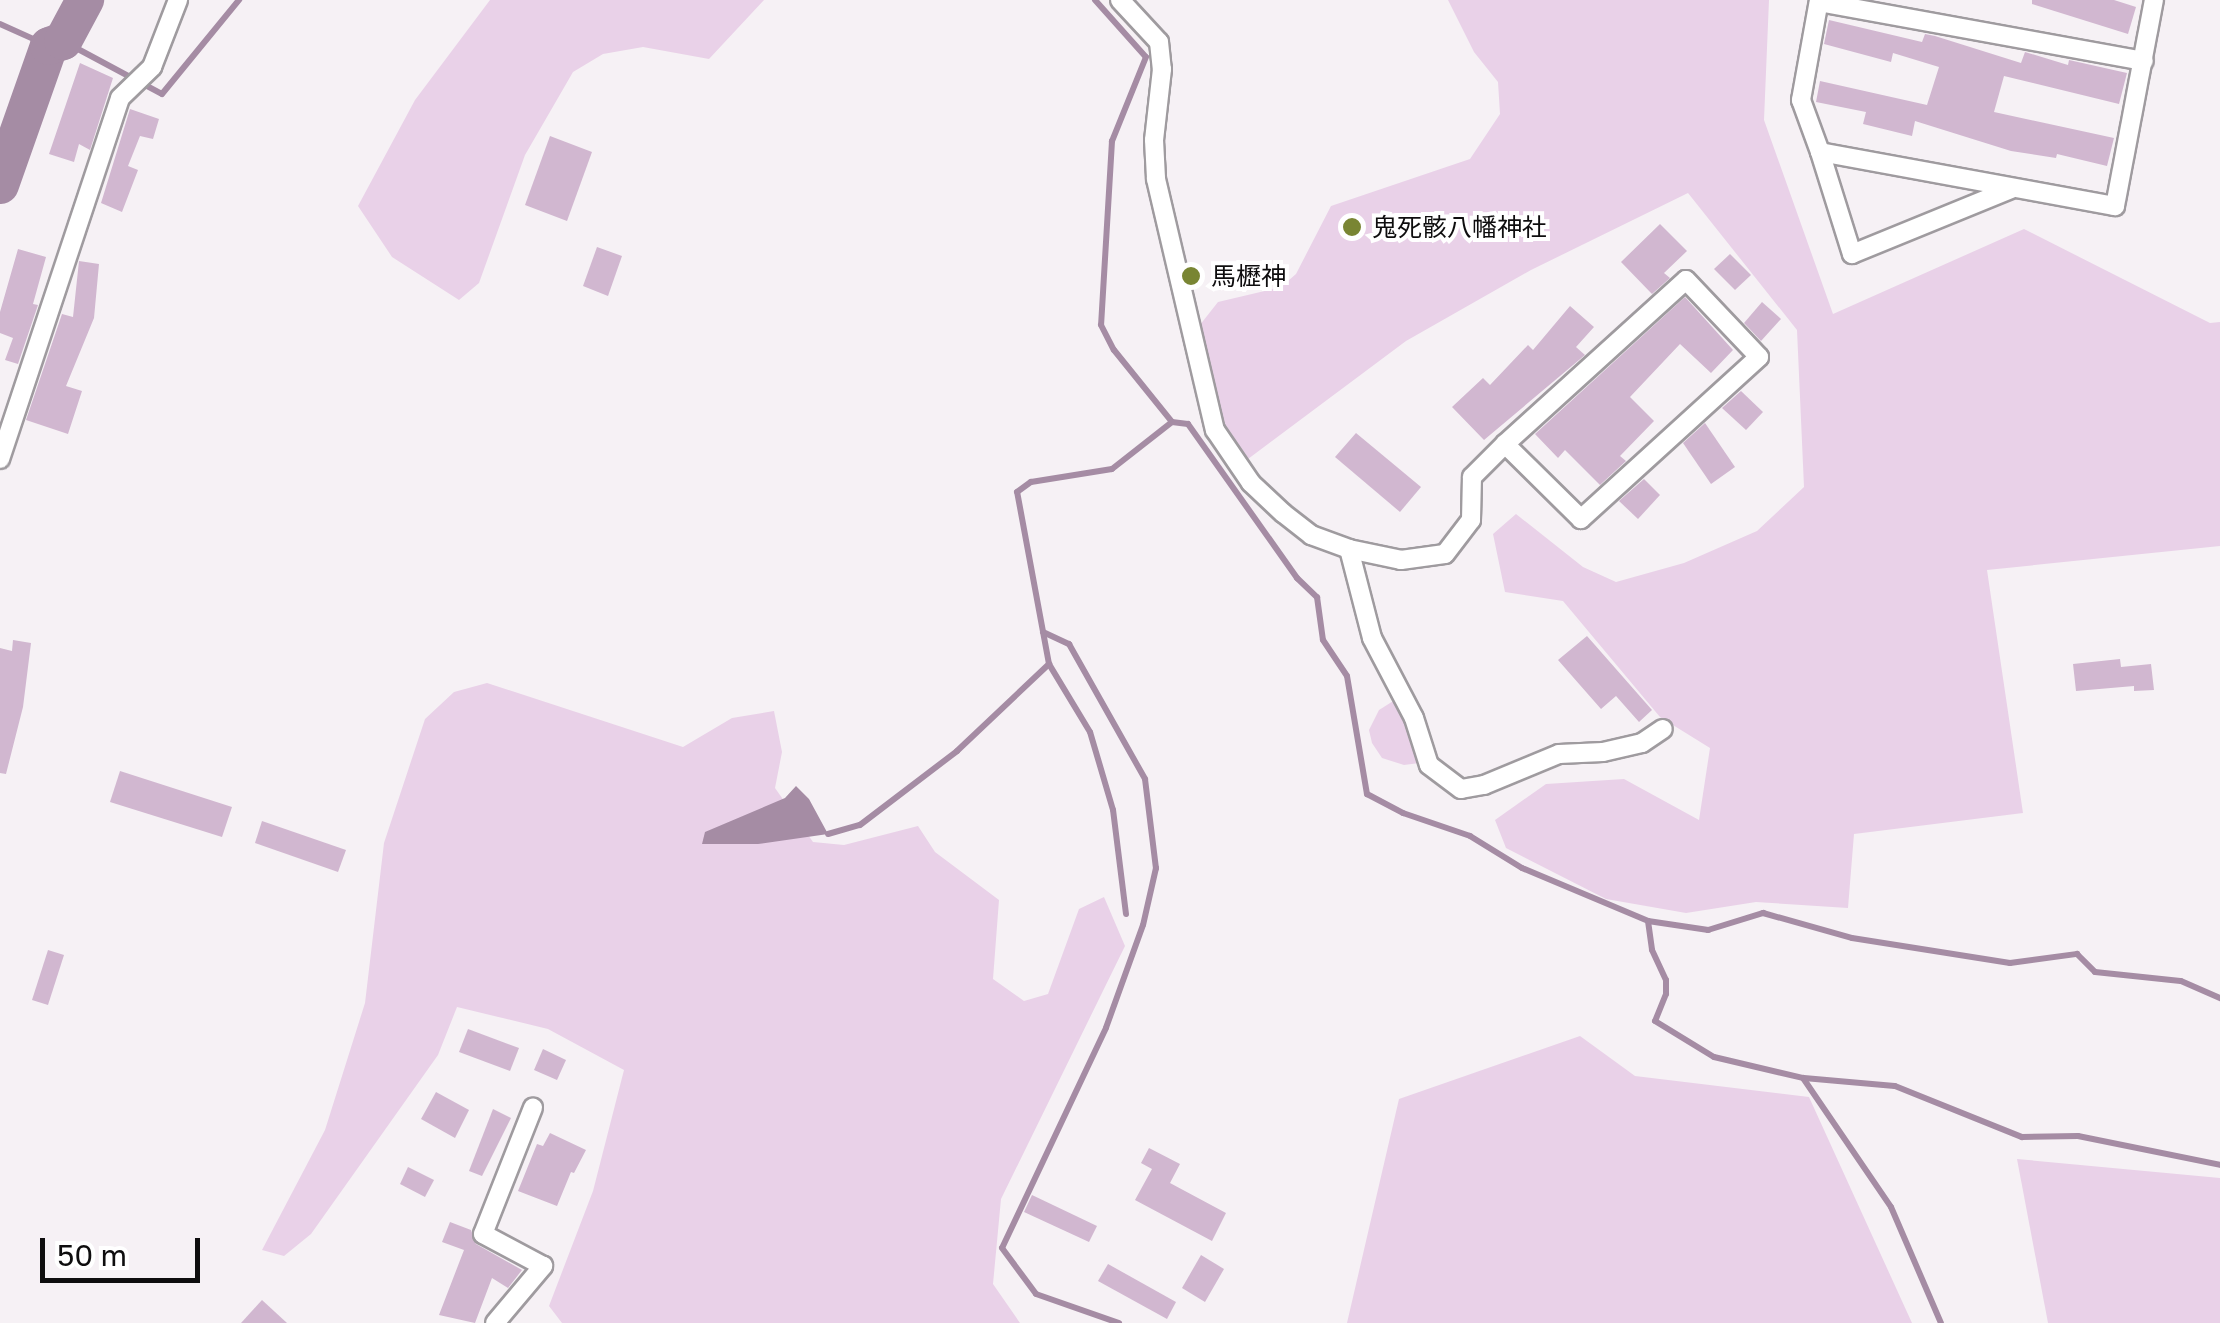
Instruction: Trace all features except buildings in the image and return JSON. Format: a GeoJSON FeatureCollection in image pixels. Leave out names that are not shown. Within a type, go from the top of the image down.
{"type":"FeatureCollection","features":[{"type":"Feature","properties":{"kind":"street"},"geometry":{"type":"LineString","coordinates":[[0,459],[120,98],[152,67],[178,0]]}},
{"type":"Feature","properties":{"kind":"street"},"geometry":{"type":"LineString","coordinates":[[1120,0],[1158,42],[1162,69],[1154,140],[1156,180],[1214,430],[1251,482],[1312,536],[1348,549],[1400,560],[1445,554],[1471,520],[1472,478],[1505,444],[1686,280],[1759,357],[1581,518],[1505,444]]}},
{"type":"Feature","properties":{"kind":"street"},"geometry":{"type":"LineString","coordinates":[[1820,152],[2115,206],[2154,0]]}},
{"type":"Feature","properties":{"kind":"street"},"geometry":{"type":"LineString","coordinates":[[2012,188],[1852,254],[1801,100],[1819,1],[2144,61]]}},
{"type":"Feature","properties":{"kind":"street"},"geometry":{"type":"LineString","coordinates":[[1348,549],[1372,638],[1414,718],[1429,765],[1461,788],[1484,785],[1558,754],[1602,752],[1642,743],[1663,729]]}},
{"type":"Feature","properties":{"kind":"street"},"geometry":{"type":"LineString","coordinates":[[495,1323],[543,1266],[482,1234],[532,1108]]}},
{"type":"Feature","properties":{"kind":"shaded area"},"geometry":{"type":"Polygon","coordinates":[[[490,0],[764,0],[709,59],[643,47],[603,54],[573,72],[525,155],[479,283],[459,300],[392,257],[358,206],[415,100],[490,0]]]}},
{"type":"Feature","properties":{"kind":"shaded area"},"geometry":{"type":"Polygon","coordinates":[[[1448,0],[1769,0],[1764,120],[1833,314],[2024,229],[2210,323],[2220,322],[2220,546],[1987,570],[2023,813],[1854,834],[1848,908],[1756,902],[1686,913],[1606,899],[1506,848],[1495,820],[1546,784],[1624,779],[1699,820],[1710,748],[1660,717],[1563,601],[1505,592],[1493,534],[1516,514],[1583,567],[1616,582],[1684,563],[1757,531],[1804,487],[1797,330],[1688,193],[1531,270],[1406,341],[1244,462],[1219,417],[1192,335],[1218,302],[1281,287],[1296,274],[1331,206],[1470,159],[1500,114],[1498,82],[1474,52],[1448,0]]]}},
{"type":"Feature","properties":{"kind":"shaded area"},"geometry":{"type":"Polygon","coordinates":[[[487,683],[683,747],[732,718],[774,711],[782,752],[775,788],[813,842],[844,845],[918,826],[935,852],[999,900],[993,979],[1024,1001],[1048,994],[1079,909],[1104,897],[1125,946],[1001,1199],[993,1284],[1020,1323],[562,1323],[549,1306],[593,1191],[624,1070],[548,1029],[457,1007],[438,1055],[311,1234],[284,1256],[262,1250],[325,1130],[365,1003],[384,843],[425,719],[454,692],[487,683]]]}},
{"type":"Feature","properties":{"kind":"shaded area"},"geometry":{"type":"Polygon","coordinates":[[[1398,698],[1427,762],[1404,765],[1382,758],[1372,743],[1369,730],[1379,710],[1398,698]]]}},
{"type":"Feature","properties":{"kind":"shaded area"},"geometry":{"type":"Polygon","coordinates":[[[796,786],[809,799],[828,834],[758,844],[702,844],[705,832],[785,798],[796,786]]]}},
{"type":"Feature","properties":{"kind":"shaded area"},"geometry":{"type":"Polygon","coordinates":[[[1580,1036],[1635,1076],[1809,1097],[1912,1323],[1347,1323],[1399,1099],[1580,1036]]]}},
{"type":"Feature","properties":{"kind":"shaded area"},"geometry":{"type":"Polygon","coordinates":[[[2017,1159],[2220,1178],[2220,1323],[2048,1323],[2017,1159]]]}},
{"type":"Feature","properties":{"kind":"waterway"},"geometry":{"type":"LineString","coordinates":[[0,185],[49,46],[63,41],[85,0]]}},
{"type":"Feature","properties":{"kind":"waterway"},"geometry":{"type":"LineString","coordinates":[[63,41],[162,94],[239,0]]}},
{"type":"Feature","properties":{"kind":"waterway"},"geometry":{"type":"LineString","coordinates":[[1095,0],[1146,57],[1112,141],[1101,325],[1114,350],[1172,422],[1188,424],[1297,578],[1317,597],[1323,640],[1347,676],[1367,794],[1403,813],[1470,836],[1522,868],[1648,921],[1708,930],[1763,913],[1852,938],[2010,963],[2077,954],[2095,972],[2181,981],[2220,998]]}},
{"type":"Feature","properties":{"kind":"waterway"},"geometry":{"type":"LineString","coordinates":[[0,24],[49,46]]}},
{"type":"Feature","properties":{"kind":"waterway"},"geometry":{"type":"LineString","coordinates":[[1126,914],[1113,810],[1090,732],[1049,664],[1017,492],[1031,482],[1112,469],[1172,422]]}},
{"type":"Feature","properties":{"kind":"waterway"},"geometry":{"type":"LineString","coordinates":[[1043,632],[1069,644],[1145,779],[1156,868],[1143,925],[1106,1028],[1002,1248],[1036,1294],[1119,1323]]}},
{"type":"Feature","properties":{"kind":"waterway"},"geometry":{"type":"LineString","coordinates":[[828,834],[860,825],[957,751],[1049,664]]}},
{"type":"Feature","properties":{"kind":"waterway"},"geometry":{"type":"LineString","coordinates":[[1648,921],[1652,950],[1666,980],[1666,994],[1655,1021],[1714,1057],[1803,1078],[1891,1207],[1941,1323]]}},
{"type":"Feature","properties":{"kind":"waterway"},"geometry":{"type":"LineString","coordinates":[[1804,1078],[1895,1086],[2022,1137],[2078,1136],[2220,1165]]}},
{"type":"Feature","properties":{"kind":"place","name":"鬼死骸八幡神社"},"geometry":{"type":"Point","coordinates":[1352,227]}},
{"type":"Feature","properties":{"kind":"place","name":"馬櫪神"},"geometry":{"type":"Point","coordinates":[1191,276]}}]}
